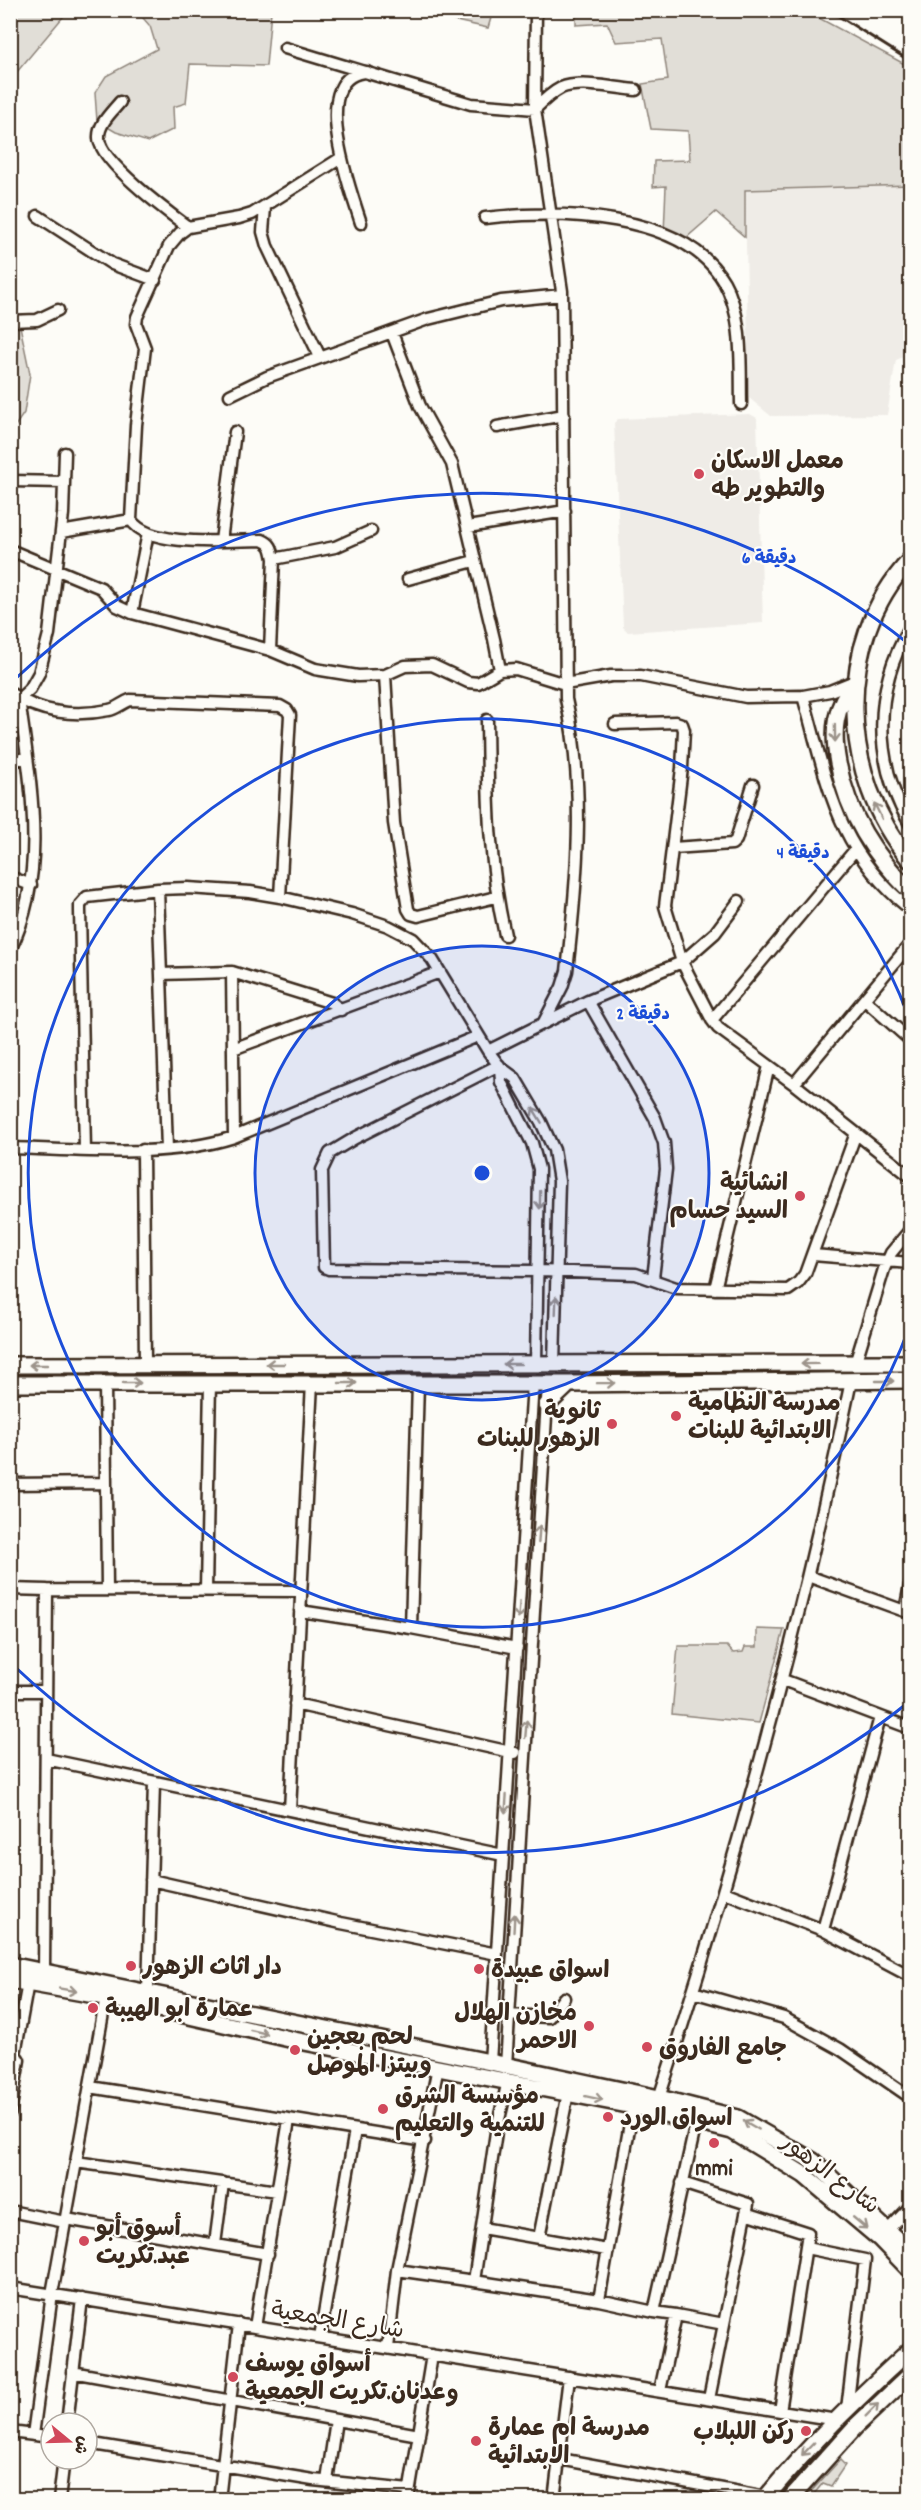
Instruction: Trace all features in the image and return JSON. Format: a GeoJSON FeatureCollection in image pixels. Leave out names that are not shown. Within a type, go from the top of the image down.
{"type":"FeatureCollection","features":[{"type":"Feature","properties":{"kind":"main road"},"geometry":{"type":"LineString","coordinates":[[910,560],[889,589],[873,618],[862,649],[856,681],[855,729],[864,777],[883,822],[910,860]]}},
{"type":"Feature","properties":{"kind":"main road"},"geometry":{"type":"LineString","coordinates":[[856,681],[844,697],[834,726],[842,784],[850,809],[865,837],[883,862],[910,891]]}},
{"type":"Feature","properties":{"kind":"main road"},"geometry":{"type":"LineString","coordinates":[[10,1365],[910,1364]]}},
{"type":"Feature","properties":{"kind":"main road"},"geometry":{"type":"LineString","coordinates":[[65,1384],[61,1375],[66,1365]]}},
{"type":"Feature","properties":{"kind":"main road"},"geometry":{"type":"LineString","coordinates":[[696,1365],[696,1381]]}},
{"type":"Feature","properties":{"kind":"main road"},"geometry":{"type":"LineString","coordinates":[[10,1384],[569,1384],[910,1380]]}},
{"type":"Feature","properties":{"kind":"main road"},"geometry":{"type":"LineString","coordinates":[[547,1405],[569,1384]]}},
{"type":"Feature","properties":{"kind":"main road","name":"شارع الزهور"},"geometry":{"type":"LineString","coordinates":[[10,1965],[490,2062],[507,2073],[568,2093],[633,2106],[732,2131],[804,2175],[880,2239],[910,2270]]}},
{"type":"Feature","properties":{"kind":"main road","name":"شارع الزهور"},"geometry":{"type":"LineString","coordinates":[[10,1980],[106,1997],[294,2040],[438,2067],[507,2073],[659,2098],[738,2118],[813,2161],[910,2252]]}},
{"type":"Feature","properties":{"kind":"main road"},"geometry":{"type":"LineString","coordinates":[[294,2040],[298,2022]]}},
{"type":"Feature","properties":{"kind":"main road"},"geometry":{"type":"LineString","coordinates":[[804,2175],[813,2161]]}},
{"type":"Feature","properties":{"kind":"main road"},"geometry":{"type":"LineString","coordinates":[[765,2498],[842,2415],[910,2350]]}},
{"type":"Feature","properties":{"kind":"main road"},"geometry":{"type":"LineString","coordinates":[[789,2499],[855,2427],[910,2375]]}},
{"type":"Feature","properties":{"kind":"street"},"geometry":{"type":"LineString","coordinates":[[536,10],[535,109],[562,296],[565,684],[576,760],[577,873],[567,971],[544,1022]]}},
{"type":"Feature","properties":{"kind":"street"},"geometry":{"type":"LineString","coordinates":[[285,48],[471,104],[535,109],[552,93],[573,85],[636,90]]}},
{"type":"Feature","properties":{"kind":"street"},"geometry":{"type":"LineString","coordinates":[[361,224],[340,158],[335,123],[339,95],[348,79],[357,73],[367,72]]}},
{"type":"Feature","properties":{"kind":"street"},"geometry":{"type":"LineString","coordinates":[[120,102],[100,129],[98,139],[101,149],[136,187],[188,227]]}},
{"type":"Feature","properties":{"kind":"street"},"geometry":{"type":"LineString","coordinates":[[270,650],[274,559],[272,547],[262,540],[182,540],[140,530],[131,520],[136,425],[145,348],[136,324],[170,246],[188,227],[239,218],[265,207],[340,158]]}},
{"type":"Feature","properties":{"kind":"street"},"geometry":{"type":"LineString","coordinates":[[265,207],[263,232],[267,246],[320,357]]}},
{"type":"Feature","properties":{"kind":"street"},"geometry":{"type":"LineString","coordinates":[[485,218],[550,215],[620,220],[650,229],[686,245],[710,262],[725,284],[736,313],[741,404]]}},
{"type":"Feature","properties":{"kind":"street"},"geometry":{"type":"LineString","coordinates":[[38,216],[112,264],[154,280]]}},
{"type":"Feature","properties":{"kind":"street"},"geometry":{"type":"LineString","coordinates":[[230,395],[267,377],[428,319],[501,301],[562,296]]}},
{"type":"Feature","properties":{"kind":"street"},"geometry":{"type":"LineString","coordinates":[[10,321],[37,320],[58,310]]}},
{"type":"Feature","properties":{"kind":"street"},"geometry":{"type":"LineString","coordinates":[[392,333],[420,406],[452,464],[500,670]]}},
{"type":"Feature","properties":{"kind":"street"},"geometry":{"type":"LineString","coordinates":[[497,428],[564,415]]}},
{"type":"Feature","properties":{"kind":"street"},"geometry":{"type":"LineString","coordinates":[[221,541],[235,432]]}},
{"type":"Feature","properties":{"kind":"street"},"geometry":{"type":"LineString","coordinates":[[15,696],[30,689],[39,673],[48,634],[62,532],[65,453]]}},
{"type":"Feature","properties":{"kind":"street"},"geometry":{"type":"LineString","coordinates":[[10,481],[64,482]]}},
{"type":"Feature","properties":{"kind":"street"},"geometry":{"type":"LineString","coordinates":[[468,527],[565,510]]}},
{"type":"Feature","properties":{"kind":"street"},"geometry":{"type":"LineString","coordinates":[[62,532],[131,520]]}},
{"type":"Feature","properties":{"kind":"street"},"geometry":{"type":"LineString","coordinates":[[274,559],[335,547],[371,531]]}},
{"type":"Feature","properties":{"kind":"street"},"geometry":{"type":"LineString","coordinates":[[132,613],[148,533]]}},
{"type":"Feature","properties":{"kind":"street"},"geometry":{"type":"LineString","coordinates":[[10,550],[101,588],[117,606],[132,613],[270,650],[315,669],[358,676],[384,675],[405,666],[432,665],[468,682],[478,682],[500,670],[523,670],[565,684],[612,676],[633,676],[739,696],[803,696],[830,691],[856,681]]}},
{"type":"Feature","properties":{"kind":"street"},"geometry":{"type":"LineString","coordinates":[[408,579],[474,561]]}},
{"type":"Feature","properties":{"kind":"street"},"geometry":{"type":"LineString","coordinates":[[910,627],[892,662],[886,682],[881,725],[886,768],[910,824]]}},
{"type":"Feature","properties":{"kind":"street"},"geometry":{"type":"LineString","coordinates":[[384,675],[394,823],[409,912],[418,916],[496,897]]}},
{"type":"Feature","properties":{"kind":"street"},"geometry":{"type":"LineString","coordinates":[[10,950],[25,912],[31,885],[33,842],[27,758],[15,696]]}},
{"type":"Feature","properties":{"kind":"street"},"geometry":{"type":"LineString","coordinates":[[15,696],[48,711],[64,713],[110,710],[130,700],[280,706],[286,710],[290,715],[280,897]]}},
{"type":"Feature","properties":{"kind":"street"},"geometry":{"type":"LineString","coordinates":[[803,696],[835,807],[855,850],[888,891],[910,909]]}},
{"type":"Feature","properties":{"kind":"street"},"geometry":{"type":"LineString","coordinates":[[487,720],[489,839],[496,897],[505,935]]}},
{"type":"Feature","properties":{"kind":"street"},"geometry":{"type":"LineString","coordinates":[[615,724],[676,722],[682,724],[684,730],[682,768],[665,906],[682,962],[712,1020],[718,1028],[794,1084],[910,1176]]}},
{"type":"Feature","properties":{"kind":"street"},"geometry":{"type":"LineString","coordinates":[[10,760],[27,758]]}},
{"type":"Feature","properties":{"kind":"street"},"geometry":{"type":"LineString","coordinates":[[673,848],[732,844],[736,840],[753,785]]}},
{"type":"Feature","properties":{"kind":"street"},"geometry":{"type":"LineString","coordinates":[[712,1020],[855,850]]}},
{"type":"Feature","properties":{"kind":"street"},"geometry":{"type":"LineString","coordinates":[[10,878],[31,885]]}},
{"type":"Feature","properties":{"kind":"street"},"geometry":{"type":"LineString","coordinates":[[158,889],[167,1149]]}},
{"type":"Feature","properties":{"kind":"street"},"geometry":{"type":"LineString","coordinates":[[84,1150],[80,905],[83,900],[92,895],[158,889],[219,890],[280,897],[352,914],[401,932],[423,949],[440,972],[488,1051],[499,1066],[515,1078],[541,1122],[554,1150],[559,1181],[554,1364]]}},
{"type":"Feature","properties":{"kind":"street"},"geometry":{"type":"LineString","coordinates":[[488,1051],[588,1001],[682,962],[715,933],[739,901]]}},
{"type":"Feature","properties":{"kind":"street"},"geometry":{"type":"LineString","coordinates":[[794,1084],[910,944]]}},
{"type":"Feature","properties":{"kind":"street"},"geometry":{"type":"LineString","coordinates":[[161,974],[232,972],[332,1003],[342,1010]]}},
{"type":"Feature","properties":{"kind":"street"},"geometry":{"type":"LineString","coordinates":[[232,972],[234,1137]]}},
{"type":"Feature","properties":{"kind":"street"},"geometry":{"type":"LineString","coordinates":[[233,1049],[440,972]]}},
{"type":"Feature","properties":{"kind":"street"},"geometry":{"type":"LineString","coordinates":[[865,1000],[910,1040]]}},
{"type":"Feature","properties":{"kind":"street"},"geometry":{"type":"LineString","coordinates":[[588,1001],[655,1118],[664,1143],[666,1169],[653,1278]]}},
{"type":"Feature","properties":{"kind":"street"},"geometry":{"type":"LineString","coordinates":[[10,1148],[143,1150],[201,1146],[234,1137],[478,1036]]}},
{"type":"Feature","properties":{"kind":"street"},"geometry":{"type":"LineString","coordinates":[[499,1066],[330,1153],[322,1170],[323,1264],[329,1269],[636,1274],[653,1278],[670,1287],[788,1290],[802,1279],[813,1255],[856,1133]]}},
{"type":"Feature","properties":{"kind":"street"},"geometry":{"type":"LineString","coordinates":[[499,1066],[501,1082],[532,1143],[539,1168],[536,1364]]}},
{"type":"Feature","properties":{"kind":"street"},"geometry":{"type":"LineString","coordinates":[[715,1289],[769,1066]]}},
{"type":"Feature","properties":{"kind":"street"},"geometry":{"type":"LineString","coordinates":[[143,1150],[145,1364]]}},
{"type":"Feature","properties":{"kind":"street"},"geometry":{"type":"LineString","coordinates":[[855,1364],[887,1261],[910,1230]]}},
{"type":"Feature","properties":{"kind":"street"},"geometry":{"type":"LineString","coordinates":[[813,1255],[910,1263]]}},
{"type":"Feature","properties":{"kind":"street"},"geometry":{"type":"LineString","coordinates":[[659,2098],[724,1892],[783,1680],[851,1381]]}},
{"type":"Feature","properties":{"kind":"street"},"geometry":{"type":"LineString","coordinates":[[105,1383],[107,1590]]}},
{"type":"Feature","properties":{"kind":"street"},"geometry":{"type":"LineString","coordinates":[[206,1590],[210,1383]]}},
{"type":"Feature","properties":{"kind":"street"},"geometry":{"type":"LineString","coordinates":[[290,1810],[312,1383]]}},
{"type":"Feature","properties":{"kind":"street"},"geometry":{"type":"LineString","coordinates":[[411,1628],[418,1383]]}},
{"type":"Feature","properties":{"kind":"street"},"geometry":{"type":"LineString","coordinates":[[474,2281],[507,2073],[524,1755],[547,1405],[541,1384]]}},
{"type":"Feature","properties":{"kind":"street"},"geometry":{"type":"LineString","coordinates":[[490,2062],[516,1648],[541,1384]]}},
{"type":"Feature","properties":{"kind":"street"},"geometry":{"type":"LineString","coordinates":[[10,1484],[106,1483]]}},
{"type":"Feature","properties":{"kind":"street"},"geometry":{"type":"LineString","coordinates":[[808,1576],[908,1612],[910,1585]]}},
{"type":"Feature","properties":{"kind":"street"},"geometry":{"type":"LineString","coordinates":[[10,1589],[301,1591]]}},
{"type":"Feature","properties":{"kind":"street"},"geometry":{"type":"LineString","coordinates":[[44,1972],[47,1590]]}},
{"type":"Feature","properties":{"kind":"street"},"geometry":{"type":"LineString","coordinates":[[300,1611],[411,1628],[516,1648]]}},
{"type":"Feature","properties":{"kind":"street"},"geometry":{"type":"LineString","coordinates":[[783,1680],[910,1728]]}},
{"type":"Feature","properties":{"kind":"street"},"geometry":{"type":"LineString","coordinates":[[10,1691],[46,1691]]}},
{"type":"Feature","properties":{"kind":"street"},"geometry":{"type":"LineString","coordinates":[[295,1704],[524,1755]]}},
{"type":"Feature","properties":{"kind":"street"},"geometry":{"type":"LineString","coordinates":[[823,1930],[880,1717]]}},
{"type":"Feature","properties":{"kind":"street"},"geometry":{"type":"LineString","coordinates":[[46,1759],[503,1855]]}},
{"type":"Feature","properties":{"kind":"street"},"geometry":{"type":"LineString","coordinates":[[148,1992],[154,1783]]}},
{"type":"Feature","properties":{"kind":"street"},"geometry":{"type":"LineString","coordinates":[[152,1880],[341,1923],[497,1954]]}},
{"type":"Feature","properties":{"kind":"street"},"geometry":{"type":"LineString","coordinates":[[724,1892],[823,1930],[910,1976]]}},
{"type":"Feature","properties":{"kind":"street"},"geometry":{"type":"LineString","coordinates":[[10,2113],[19,2060],[13,2054],[28,1983]]}},
{"type":"Feature","properties":{"kind":"street"},"geometry":{"type":"LineString","coordinates":[[693,1992],[784,2018],[840,2049],[910,2097]]}},
{"type":"Feature","properties":{"kind":"street"},"geometry":{"type":"LineString","coordinates":[[33,2435],[52,2294],[106,1997]]}},
{"type":"Feature","properties":{"kind":"street"},"geometry":{"type":"LineString","coordinates":[[509,2015],[549,2018],[564,1998]]}},
{"type":"Feature","properties":{"kind":"street"},"geometry":{"type":"LineString","coordinates":[[388,2348],[397,2270],[425,2141],[438,2067]]}},
{"type":"Feature","properties":{"kind":"street"},"geometry":{"type":"LineString","coordinates":[[90,2087],[425,2141]]}},
{"type":"Feature","properties":{"kind":"street"},"geometry":{"type":"LineString","coordinates":[[539,2238],[568,2093]]}},
{"type":"Feature","properties":{"kind":"street"},"geometry":{"type":"LineString","coordinates":[[599,2300],[633,2106]]}},
{"type":"Feature","properties":{"kind":"street"},"geometry":{"type":"LineString","coordinates":[[255,2327],[290,2120]]}},
{"type":"Feature","properties":{"kind":"street"},"geometry":{"type":"LineString","coordinates":[[654,2312],[696,2123]]}},
{"type":"Feature","properties":{"kind":"street"},"geometry":{"type":"LineString","coordinates":[[320,2337],[355,2130]]}},
{"type":"Feature","properties":{"kind":"street"},"geometry":{"type":"LineString","coordinates":[[76,2162],[278,2191]]}},
{"type":"Feature","properties":{"kind":"street"},"geometry":{"type":"LineString","coordinates":[[214,2244],[223,2183]]}},
{"type":"Feature","properties":{"kind":"street"},"geometry":{"type":"LineString","coordinates":[[682,2183],[748,2204],[709,2399]]}},
{"type":"Feature","properties":{"kind":"street"},"geometry":{"type":"LineString","coordinates":[[888,2230],[910,2207]]}},
{"type":"Feature","properties":{"kind":"street"},"geometry":{"type":"LineString","coordinates":[[10,2211],[268,2253]]}},
{"type":"Feature","properties":{"kind":"street"},"geometry":{"type":"LineString","coordinates":[[746,2213],[808,2233],[780,2411]]}},
{"type":"Feature","properties":{"kind":"street"},"geometry":{"type":"LineString","coordinates":[[482,2228],[607,2250]]}},
{"type":"Feature","properties":{"kind":"street"},"geometry":{"type":"LineString","coordinates":[[806,2248],[865,2260],[842,2415]]}},
{"type":"Feature","properties":{"kind":"street"},"geometry":{"type":"LineString","coordinates":[[397,2270],[599,2300],[724,2324]]}},
{"type":"Feature","properties":{"kind":"street","name":"شارع الجمعية"},"geometry":{"type":"LineString","coordinates":[[10,2288],[780,2411],[842,2415]]}},
{"type":"Feature","properties":{"kind":"street"},"geometry":{"type":"LineString","coordinates":[[68,2411],[82,2299]]}},
{"type":"Feature","properties":{"kind":"street"},"geometry":{"type":"LineString","coordinates":[[660,2391],[676,2315]]}},
{"type":"Feature","properties":{"kind":"street"},"geometry":{"type":"LineString","coordinates":[[219,2499],[239,2324]]}},
{"type":"Feature","properties":{"kind":"street"},"geometry":{"type":"LineString","coordinates":[[99,2445],[408,2495],[432,2355]]}},
{"type":"Feature","properties":{"kind":"street"},"geometry":{"type":"LineString","coordinates":[[72,2372],[419,2435]]}},
{"type":"Feature","properties":{"kind":"street"},"geometry":{"type":"LineString","coordinates":[[554,2499],[569,2377]]}},
{"type":"Feature","properties":{"kind":"street"},"geometry":{"type":"LineString","coordinates":[[327,2481],[336,2420]]}},
{"type":"Feature","properties":{"kind":"street"},"geometry":{"type":"LineString","coordinates":[[10,2432],[39,2436]]}},
{"type":"Feature","properties":{"kind":"street"},"geometry":{"type":"LineString","coordinates":[[560,2459],[765,2498]]}},
{"type":"Feature","properties":{"kind":"street"},"geometry":{"type":"LineString","coordinates":[[59,2499],[62,2471]]}},
{"type":"Feature","properties":{"kind":"shaded area"},"geometry":{"type":"Polygon","coordinates":[[[493,10],[488,28],[411,11],[493,10]]]}},
{"type":"Feature","properties":{"kind":"shaded area"},"geometry":{"type":"Polygon","coordinates":[[[10,11],[68,11],[11,79],[10,11]]]}},
{"type":"Feature","properties":{"kind":"shaded area"},"geometry":{"type":"Polygon","coordinates":[[[137,11],[271,11],[266,66],[190,64],[186,103],[173,107],[174,129],[148,142],[116,132],[97,121],[95,93],[106,76],[157,49],[150,26],[137,11]]]}},
{"type":"Feature","properties":{"kind":"shaded area"},"geometry":{"type":"Polygon","coordinates":[[[576,11],[806,11],[910,67],[910,185],[745,190],[745,237],[716,212],[678,245],[664,234],[666,186],[653,187],[654,161],[690,160],[688,131],[651,129],[642,84],[668,80],[662,39],[616,42],[607,23],[576,25],[576,11]]]}},
{"type":"Feature","properties":{"kind":"shaded area"},"geometry":{"type":"Polygon","coordinates":[[[910,185],[910,354],[896,360],[887,415],[771,416],[749,398],[745,190],[910,185]]]}},
{"type":"Feature","properties":{"kind":"shaded area"},"geometry":{"type":"Polygon","coordinates":[[[11,321],[20,326],[30,374],[24,413],[11,432],[11,321]]]}},
{"type":"Feature","properties":{"kind":"shaded area"},"geometry":{"type":"Polygon","coordinates":[[[750,414],[757,418],[763,623],[628,632],[623,627],[614,423],[618,419],[750,414]]]}},
{"type":"Feature","properties":{"kind":"shaded area"},"geometry":{"type":"Polygon","coordinates":[[[757,1629],[784,1630],[759,1723],[672,1714],[678,1646],[727,1646],[733,1653],[743,1652],[745,1647],[757,1647],[757,1629]]]}},
{"type":"Feature","properties":{"kind":"shaded area"},"geometry":{"type":"Polygon","coordinates":[[[840,2460],[845,2465],[831,2486],[823,2483],[810,2499],[804,2499],[840,2460]]]}},
{"type":"Feature","properties":{"kind":"railway"},"geometry":{"type":"LineString","coordinates":[[829,10],[910,61]]}},
{"type":"Feature","properties":{"kind":"place","name":"معمل الاسكان والتطوير طه"},"geometry":{"type":"Point","coordinates":[699,474]}},
{"type":"Feature","properties":{"kind":"place","name":"انشائية السيد حسام"},"geometry":{"type":"Point","coordinates":[800,1196]}},
{"type":"Feature","properties":{"kind":"place","name":"مدرسة النظامية الابتدائية للبنات"},"geometry":{"type":"Point","coordinates":[676,1416]}},
{"type":"Feature","properties":{"kind":"place","name":"ثانوية الزهور للبنات"},"geometry":{"type":"Point","coordinates":[612,1424]}},
{"type":"Feature","properties":{"kind":"place","name":"دار اثاث الزهور"},"geometry":{"type":"Point","coordinates":[131,1966]}},
{"type":"Feature","properties":{"kind":"place","name":"اسواق عبيدة"},"geometry":{"type":"Point","coordinates":[479,1969]}},
{"type":"Feature","properties":{"kind":"place","name":"عمارة ابو الهيبة"},"geometry":{"type":"Point","coordinates":[93,2008]}},
{"type":"Feature","properties":{"kind":"place","name":"مخازن الهلال الاحمر"},"geometry":{"type":"Point","coordinates":[589,2026]}},
{"type":"Feature","properties":{"kind":"place","name":"جامع الفاروق"},"geometry":{"type":"Point","coordinates":[647,2047]}},
{"type":"Feature","properties":{"kind":"place","name":"لحم بعجين وبيتزا الموصل"},"geometry":{"type":"Point","coordinates":[295,2050]}},
{"type":"Feature","properties":{"kind":"place","name":"مؤسسة الشرق للتنمية والتعليم"},"geometry":{"type":"Point","coordinates":[383,2109]}},
{"type":"Feature","properties":{"kind":"place","name":"اسواق الورد"},"geometry":{"type":"Point","coordinates":[608,2117]}},
{"type":"Feature","properties":{"kind":"place","name":"mmi"},"geometry":{"type":"Point","coordinates":[714,2143]}},
{"type":"Feature","properties":{"kind":"place","name":"أسوق أبو عبد.تكريت"},"geometry":{"type":"Point","coordinates":[84,2241]}},
{"type":"Feature","properties":{"kind":"place","name":"أسواق يوسف وعدنان.تكريت الجمعية"},"geometry":{"type":"Point","coordinates":[233,2377]}},
{"type":"Feature","properties":{"kind":"place","name":"ركن اللبلاب"},"geometry":{"type":"Point","coordinates":[806,2431]}},
{"type":"Feature","properties":{"kind":"place","name":"مدرسة ام عمارة الابتدائية"},"geometry":{"type":"Point","coordinates":[476,2441]}}]}
